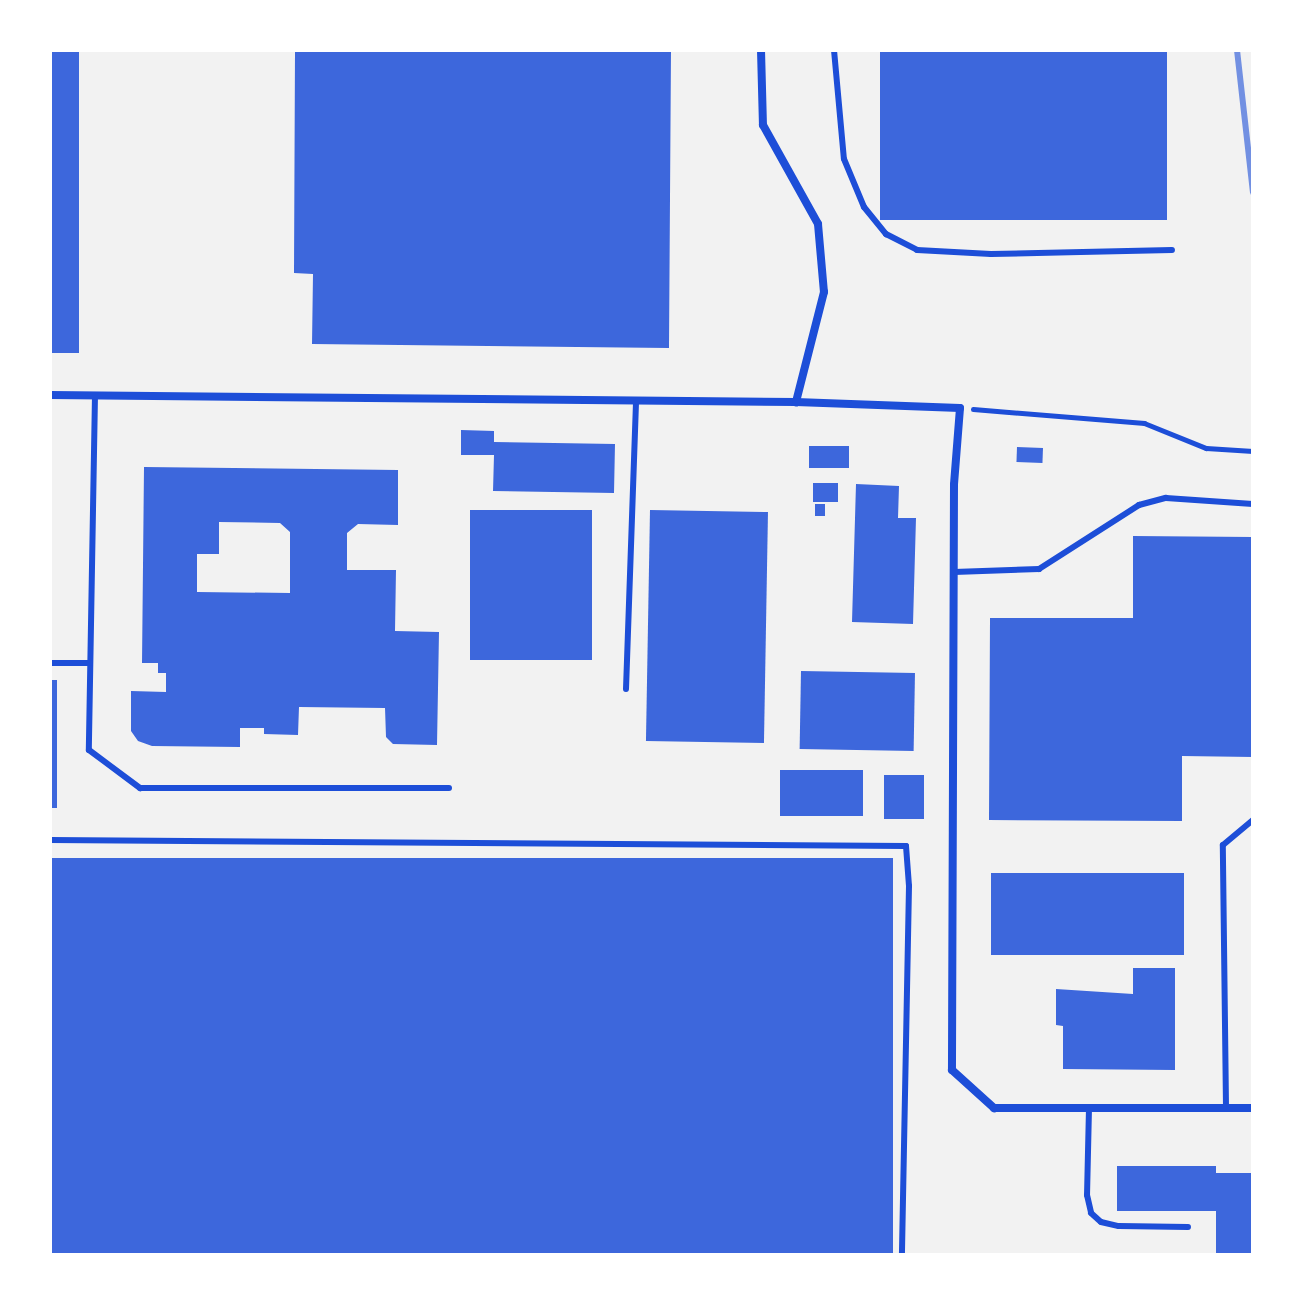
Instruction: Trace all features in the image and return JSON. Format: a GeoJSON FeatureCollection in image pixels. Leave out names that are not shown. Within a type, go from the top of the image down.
{"type":"FeatureCollection","features":[{"type":"Feature","properties":{"kind":"street"},"geometry":{"type":"LineString","coordinates":[[761,50],[763,125],[818,224],[824,292],[796,402]]}},
{"type":"Feature","properties":{"kind":"street"},"geometry":{"type":"LineString","coordinates":[[50,395],[796,402],[960,408],[954,485],[952,1070],[994,1108],[1253,1108]]}},
{"type":"Feature","properties":{"kind":"lane"},"geometry":{"type":"LineString","coordinates":[[834,50],[844,159],[864,207],[886,234],[917,250],[991,254],[1172,250]]}},
{"type":"Feature","properties":{"kind":"lane"},"geometry":{"type":"LineString","coordinates":[[95,395],[89,750],[140,788],[449,788]]}},
{"type":"Feature","properties":{"kind":"lane"},"geometry":{"type":"LineString","coordinates":[[626,689],[636,401]]}},
{"type":"Feature","properties":{"kind":"lane"},"geometry":{"type":"LineString","coordinates":[[954,572],[1039,569],[1139,505],[1166,498],[1253,504]]}},
{"type":"Feature","properties":{"kind":"lane"},"geometry":{"type":"LineString","coordinates":[[50,663],[90,663]]}},
{"type":"Feature","properties":{"kind":"lane"},"geometry":{"type":"LineString","coordinates":[[1226,1107],[1223,845],[1253,820]]}},
{"type":"Feature","properties":{"kind":"lane"},"geometry":{"type":"LineString","coordinates":[[50,840],[906,846],[909,886],[902,1255]]}},
{"type":"Feature","properties":{"kind":"lane"},"geometry":{"type":"LineString","coordinates":[[1089,1108],[1087,1195],[1091,1213],[1101,1222],[1119,1226],[1188,1227]]}},
{"type":"Feature","properties":{"kind":"path"},"geometry":{"type":"LineString","coordinates":[[960,408],[1144,423],[1206,448],[1253,451]]}},
{"type":"Feature","properties":{"kind":"building"},"geometry":{"type":"Polygon","coordinates":[[[50,50],[79,50],[79,353],[50,353],[50,50]]]}},
{"type":"Feature","properties":{"kind":"building"},"geometry":{"type":"Polygon","coordinates":[[[295,50],[671,50],[669,348],[312,344],[313,274],[294,273],[295,50]]]}},
{"type":"Feature","properties":{"kind":"building"},"geometry":{"type":"Polygon","coordinates":[[[880,50],[1167,50],[1167,220],[880,220],[880,50]]]}},
{"type":"Feature","properties":{"kind":"building"},"geometry":{"type":"Polygon","coordinates":[[[461,430],[494,431],[494,442],[615,444],[614,493],[493,491],[494,455],[461,455],[461,430]]]}},
{"type":"Feature","properties":{"kind":"building"},"geometry":{"type":"Polygon","coordinates":[[[809,446],[849,446],[849,468],[809,468],[809,446]]]}},
{"type":"Feature","properties":{"kind":"building"},"geometry":{"type":"Polygon","coordinates":[[[1017,447],[1043,448],[1042,463],[1016,462],[1017,447]]]}},
{"type":"Feature","properties":{"kind":"building"},"geometry":{"type":"Polygon","coordinates":[[[144,467],[398,470],[398,525],[358,524],[347,533],[347,570],[396,570],[395,631],[439,632],[437,745],[393,744],[386,737],[385,708],[299,707],[298,735],[264,734],[264,728],[240,728],[240,747],[152,746],[138,741],[131,731],[131,691],[166,692],[166,673],[158,673],[158,663],[142,663],[144,467]],[[219,522],[219,554],[197,554],[197,592],[290,593],[290,532],[280,523],[219,522]]]}},
{"type":"Feature","properties":{"kind":"building"},"geometry":{"type":"Polygon","coordinates":[[[813,483],[838,483],[838,502],[813,502],[813,483]]]}},
{"type":"Feature","properties":{"kind":"building"},"geometry":{"type":"Polygon","coordinates":[[[856,484],[899,486],[898,518],[916,518],[913,624],[852,622],[856,484]]]}},
{"type":"Feature","properties":{"kind":"building"},"geometry":{"type":"Polygon","coordinates":[[[815,504],[825,504],[825,516],[815,516],[815,504]]]}},
{"type":"Feature","properties":{"kind":"building"},"geometry":{"type":"Polygon","coordinates":[[[470,510],[592,510],[592,660],[470,660],[470,510]]]}},
{"type":"Feature","properties":{"kind":"building"},"geometry":{"type":"Polygon","coordinates":[[[650,510],[768,512],[764,743],[646,741],[650,510]]]}},
{"type":"Feature","properties":{"kind":"building"},"geometry":{"type":"Polygon","coordinates":[[[1133,536],[1253,537],[1253,757],[1182,756],[1182,821],[989,820],[990,618],[1133,618],[1133,536]]]}},
{"type":"Feature","properties":{"kind":"building"},"geometry":{"type":"Polygon","coordinates":[[[801,671],[915,673],[914,751],[800,749],[801,671]]]}},
{"type":"Feature","properties":{"kind":"building"},"geometry":{"type":"Polygon","coordinates":[[[50,680],[57,680],[57,808],[50,808],[50,680]]]}},
{"type":"Feature","properties":{"kind":"building"},"geometry":{"type":"Polygon","coordinates":[[[780,770],[863,770],[863,816],[780,816],[780,770]]]}},
{"type":"Feature","properties":{"kind":"building"},"geometry":{"type":"Polygon","coordinates":[[[884,775],[924,775],[924,819],[884,819],[884,775]]]}},
{"type":"Feature","properties":{"kind":"building"},"geometry":{"type":"Polygon","coordinates":[[[50,858],[893,858],[893,1255],[50,1255],[50,858]]]}},
{"type":"Feature","properties":{"kind":"building"},"geometry":{"type":"Polygon","coordinates":[[[991,873],[1184,873],[1184,955],[991,955],[991,873]]]}},
{"type":"Feature","properties":{"kind":"building"},"geometry":{"type":"Polygon","coordinates":[[[1133,968],[1175,968],[1175,1070],[1063,1069],[1063,1026],[1056,1025],[1056,989],[1133,994],[1133,968]]]}},
{"type":"Feature","properties":{"kind":"building"},"geometry":{"type":"Polygon","coordinates":[[[1117,1166],[1216,1166],[1216,1173],[1253,1173],[1253,1255],[1216,1255],[1216,1211],[1117,1211],[1117,1166]]]}},
{"type":"Feature","properties":{"kind":"railway"},"geometry":{"type":"LineString","coordinates":[[1237,50],[1253,192]]}}]}
